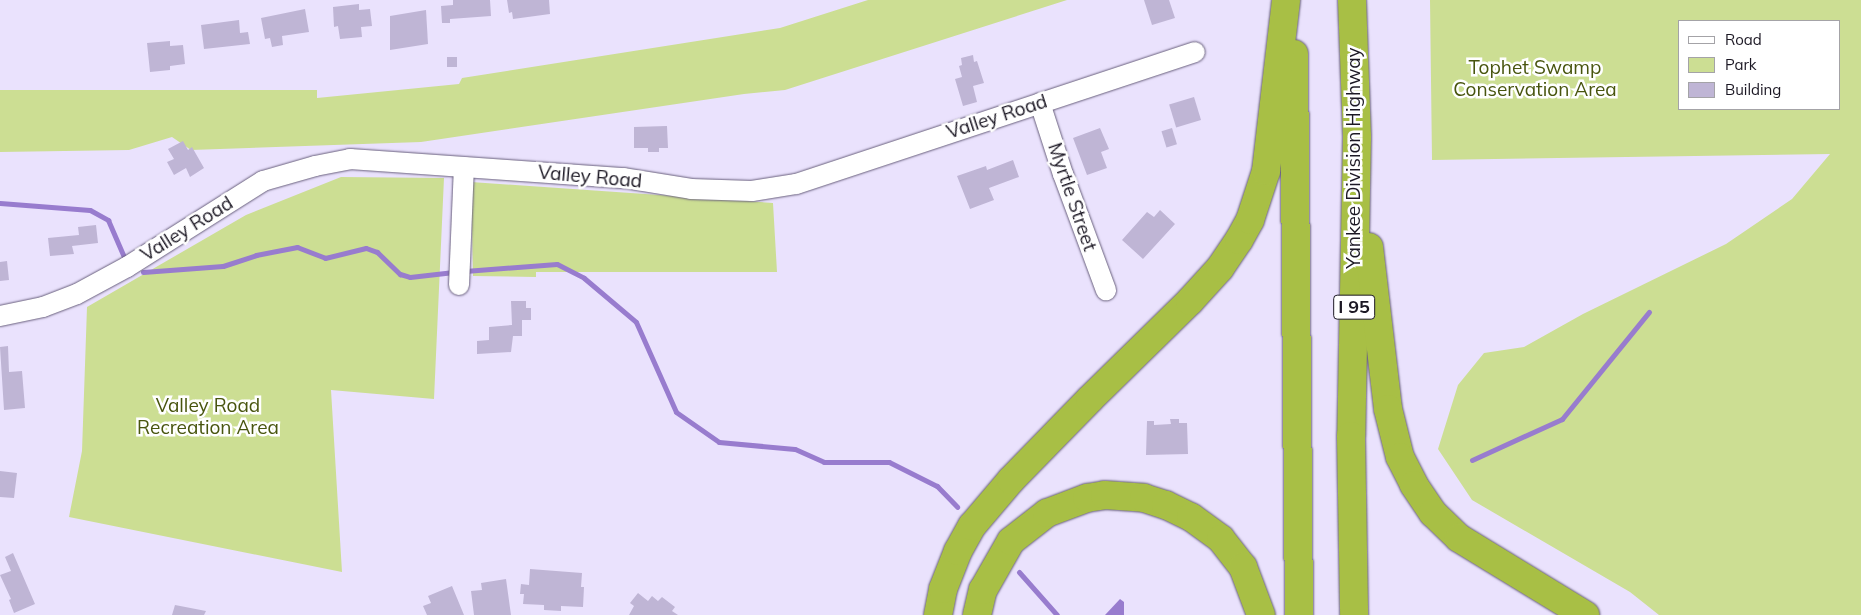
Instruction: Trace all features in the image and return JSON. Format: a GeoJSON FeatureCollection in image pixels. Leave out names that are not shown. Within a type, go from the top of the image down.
{"type":"FeatureCollection","features":[{"type":"Feature","properties":{"kind":"highway"},"geometry":{"type":"LineString","coordinates":[[938,615],[943,589],[958,551],[972,526],[1011,480],[1190,301],[1220,268],[1240,240],[1250,220],[1266,170],[1286,0]]}},
{"type":"Feature","properties":{"kind":"highway"},"geometry":{"type":"LineString","coordinates":[[1293,0],[1299,615]]}},
{"type":"Feature","properties":{"kind":"highway","name":"Yankee Division Highway"},"geometry":{"type":"LineString","coordinates":[[1352,0],[1356,161],[1351,436],[1354,615]]}},
{"type":"Feature","properties":{"kind":"highway"},"geometry":{"type":"LineString","coordinates":[[1356,161],[1388,409],[1396,444],[1405,468],[1423,500],[1447,528],[1459,538],[1584,615]]}},
{"type":"Feature","properties":{"kind":"highway"},"geometry":{"type":"LineString","coordinates":[[978,615],[983,590],[1010,541],[1048,513],[1087,498],[1105,495],[1144,498],[1166,505],[1191,517],[1221,539],[1243,567],[1261,615]]}},
{"type":"Feature","properties":{"kind":"street","name":"Valley Road"},"geometry":{"type":"LineString","coordinates":[[0,316],[43,307],[77,294],[126,267],[263,181],[307,168],[350,159],[630,179],[691,189],[752,191],[796,184],[1195,52]]}},
{"type":"Feature","properties":{"kind":"street","name":"Myrtle Street"},"geometry":{"type":"LineString","coordinates":[[1040,103],[1063,174],[1106,290]]}},
{"type":"Feature","properties":{"kind":"street"},"geometry":{"type":"LineString","coordinates":[[459,285],[464,167]]}},
{"type":"Feature","properties":{"kind":"green space"},"geometry":{"type":"Polygon","coordinates":[[[868,0],[1067,0],[785,90],[744,94],[421,142],[191,150],[172,137],[129,150],[0,152],[0,90],[317,90],[317,98],[459,84],[462,78],[780,28],[868,0]]]}},
{"type":"Feature","properties":{"kind":"green space","name":"Tophet Swamp Conservation Area"},"geometry":{"type":"Polygon","coordinates":[[[1430,0],[1861,0],[1861,615],[1659,615],[1630,592],[1472,500],[1438,449],[1458,385],[1484,353],[1524,347],[1583,314],[1726,244],[1792,199],[1830,154],[1432,160],[1430,0]]]}},
{"type":"Feature","properties":{"kind":"green space","name":"Valley Road Recreation Area"},"geometry":{"type":"Polygon","coordinates":[[[341,177],[444,178],[434,399],[331,390],[342,572],[69,517],[82,451],[87,307],[246,215],[341,177]]]}},
{"type":"Feature","properties":{"kind":"green space"},"geometry":{"type":"Polygon","coordinates":[[[471,182],[773,203],[777,272],[536,272],[536,277],[473,276],[471,182]]]}},
{"type":"Feature","properties":{"kind":"shaded area"},"geometry":{"type":"Polygon","coordinates":[[[1120,599],[1124,602],[1124,615],[1105,615],[1120,599]]]}},
{"type":"Feature","properties":{"kind":"building"},"geometry":{"type":"Polygon","coordinates":[[[453,0],[490,0],[491,16],[450,19],[450,23],[442,23],[441,6],[453,5],[453,0]]]}},
{"type":"Feature","properties":{"kind":"building"},"geometry":{"type":"Polygon","coordinates":[[[507,0],[549,0],[550,14],[513,19],[512,12],[509,13],[507,0]]]}},
{"type":"Feature","properties":{"kind":"building"},"geometry":{"type":"Polygon","coordinates":[[[1144,0],[1169,0],[1175,18],[1152,25],[1144,0]]]}},
{"type":"Feature","properties":{"kind":"building"},"geometry":{"type":"Polygon","coordinates":[[[359,4],[359,10],[370,9],[372,26],[361,27],[362,37],[340,39],[338,26],[334,27],[333,7],[359,4]]]}},
{"type":"Feature","properties":{"kind":"building"},"geometry":{"type":"Polygon","coordinates":[[[305,9],[309,32],[282,36],[283,45],[272,47],[270,38],[265,39],[261,18],[305,9]]]}},
{"type":"Feature","properties":{"kind":"building"},"geometry":{"type":"Polygon","coordinates":[[[426,10],[428,44],[390,50],[390,16],[426,10]]]}},
{"type":"Feature","properties":{"kind":"building"},"geometry":{"type":"Polygon","coordinates":[[[239,20],[240,33],[248,32],[250,44],[204,49],[201,25],[239,20]]]}},
{"type":"Feature","properties":{"kind":"building"},"geometry":{"type":"Polygon","coordinates":[[[170,41],[170,46],[183,45],[185,64],[170,66],[170,70],[150,72],[147,43],[170,41]]]}},
{"type":"Feature","properties":{"kind":"building"},"geometry":{"type":"Polygon","coordinates":[[[973,55],[974,62],[977,61],[984,83],[973,86],[977,102],[963,106],[955,79],[962,77],[959,66],[962,65],[961,58],[973,55]]]}},
{"type":"Feature","properties":{"kind":"building"},"geometry":{"type":"Polygon","coordinates":[[[447,57],[457,57],[457,67],[447,67],[447,57]]]}},
{"type":"Feature","properties":{"kind":"building"},"geometry":{"type":"Polygon","coordinates":[[[1194,97],[1201,120],[1176,128],[1169,105],[1194,97]]]}},
{"type":"Feature","properties":{"kind":"building"},"geometry":{"type":"Polygon","coordinates":[[[667,126],[668,148],[659,148],[659,152],[648,152],[648,148],[634,148],[634,127],[667,126]]]}},
{"type":"Feature","properties":{"kind":"building"},"geometry":{"type":"Polygon","coordinates":[[[1100,128],[1109,149],[1101,152],[1107,168],[1087,175],[1073,138],[1100,128]]]}},
{"type":"Feature","properties":{"kind":"building"},"geometry":{"type":"Polygon","coordinates":[[[1172,128],[1177,144],[1166,147],[1161,131],[1172,128]]]}},
{"type":"Feature","properties":{"kind":"building"},"geometry":{"type":"Polygon","coordinates":[[[183,141],[188,150],[192,147],[204,168],[190,177],[186,168],[174,175],[167,162],[174,159],[168,149],[183,141]]]}},
{"type":"Feature","properties":{"kind":"building"},"geometry":{"type":"Polygon","coordinates":[[[1013,160],[1019,177],[989,188],[994,200],[970,209],[957,176],[986,166],[987,170],[1013,160]]]}},
{"type":"Feature","properties":{"kind":"building"},"geometry":{"type":"Polygon","coordinates":[[[1160,210],[1175,224],[1143,259],[1122,240],[1147,212],[1154,217],[1160,210]]]}},
{"type":"Feature","properties":{"kind":"building"},"geometry":{"type":"Polygon","coordinates":[[[96,225],[98,243],[72,246],[74,254],[50,256],[48,238],[79,235],[78,227],[96,225]]]}},
{"type":"Feature","properties":{"kind":"building"},"geometry":{"type":"Polygon","coordinates":[[[7,261],[9,280],[0,281],[0,262],[7,261]]]}},
{"type":"Feature","properties":{"kind":"building"},"geometry":{"type":"Polygon","coordinates":[[[511,301],[526,301],[526,308],[531,308],[531,320],[522,320],[522,336],[513,336],[511,352],[477,354],[477,341],[489,340],[489,327],[512,325],[511,301]]]}},
{"type":"Feature","properties":{"kind":"building"},"geometry":{"type":"Polygon","coordinates":[[[8,346],[9,372],[22,371],[25,408],[4,410],[0,347],[8,346]]]}},
{"type":"Feature","properties":{"kind":"building"},"geometry":{"type":"Polygon","coordinates":[[[1170,419],[1179,419],[1179,423],[1187,423],[1188,454],[1146,455],[1147,421],[1154,421],[1154,425],[1171,424],[1170,419]]]}},
{"type":"Feature","properties":{"kind":"building"},"geometry":{"type":"Polygon","coordinates":[[[0,471],[17,473],[14,498],[0,497],[0,471]]]}},
{"type":"Feature","properties":{"kind":"building"},"geometry":{"type":"Polygon","coordinates":[[[13,553],[35,604],[14,613],[9,600],[11,599],[0,575],[11,571],[5,557],[13,553]]]}},
{"type":"Feature","properties":{"kind":"building"},"geometry":{"type":"Polygon","coordinates":[[[530,569],[582,573],[581,587],[584,587],[583,607],[561,606],[561,611],[544,610],[544,605],[523,604],[524,594],[520,594],[521,584],[529,585],[530,569]]]}},
{"type":"Feature","properties":{"kind":"building"},"geometry":{"type":"Polygon","coordinates":[[[506,579],[511,615],[474,615],[471,591],[482,590],[481,583],[506,579]]]}},
{"type":"Feature","properties":{"kind":"building"},"geometry":{"type":"Polygon","coordinates":[[[452,586],[464,615],[427,615],[423,606],[431,603],[428,596],[452,586]]]}},
{"type":"Feature","properties":{"kind":"building"},"geometry":{"type":"Polygon","coordinates":[[[638,593],[648,601],[652,596],[658,601],[662,597],[675,607],[672,611],[678,615],[629,615],[634,606],[630,603],[638,593]]]}},
{"type":"Feature","properties":{"kind":"building"},"geometry":{"type":"Polygon","coordinates":[[[175,605],[206,611],[204,615],[172,615],[175,605]]]}},
{"type":"Feature","properties":{"kind":"waterway"},"geometry":{"type":"LineString","coordinates":[[0,203],[90,210],[108,220],[124,257]]}},
{"type":"Feature","properties":{"kind":"waterway"},"geometry":{"type":"LineString","coordinates":[[143,272],[223,266],[256,255],[297,247],[325,258],[366,248],[377,252],[400,274],[410,277],[454,272]]}},
{"type":"Feature","properties":{"kind":"waterway"},"geometry":{"type":"LineString","coordinates":[[465,271],[557,264],[584,278],[636,322],[676,412],[719,442],[795,449],[824,462],[889,462],[937,486],[957,507]]}},
{"type":"Feature","properties":{"kind":"waterway"},"geometry":{"type":"LineString","coordinates":[[1472,460],[1562,419],[1649,312]]}},
{"type":"Feature","properties":{"kind":"waterway"},"geometry":{"type":"LineString","coordinates":[[1019,572],[1057,615]]}}]}
